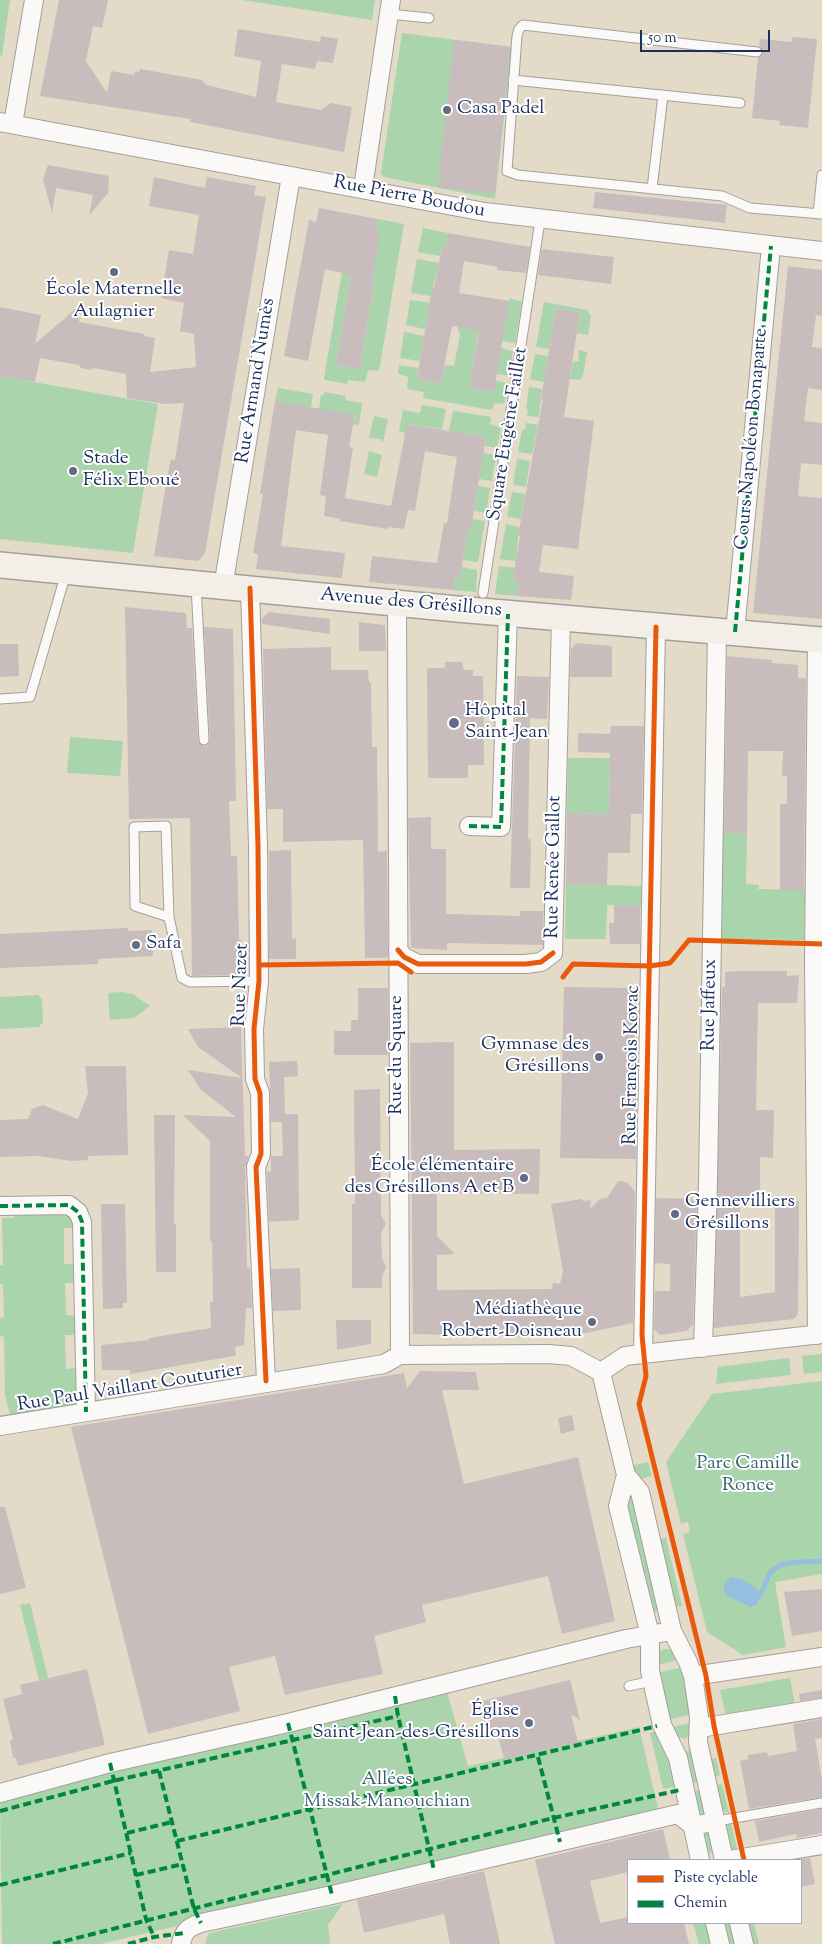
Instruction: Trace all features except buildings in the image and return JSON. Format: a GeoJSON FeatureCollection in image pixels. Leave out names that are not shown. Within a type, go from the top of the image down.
{"type":"FeatureCollection","features":[{"type":"Feature","properties":{"kind":"main road","name":"Avenue des Grésillons"},"geometry":{"type":"LineString","coordinates":[[0,565],[66,573],[250,588],[397,604],[819,640]]}},
{"type":"Feature","properties":{"kind":"street"},"geometry":{"type":"LineString","coordinates":[[7,123],[34,0]]}},
{"type":"Feature","properties":{"kind":"street"},"geometry":{"type":"LineString","coordinates":[[364,188],[390,7]]}},
{"type":"Feature","properties":{"kind":"street","name":"Rue Pierre Boudou"},"geometry":{"type":"LineString","coordinates":[[7,123],[485,212],[540,220],[822,251]]}},
{"type":"Feature","properties":{"kind":"street","name":"Rue Armand Numès"},"geometry":{"type":"LineString","coordinates":[[223,587],[291,176]]}},
{"type":"Feature","properties":{"kind":"street","name":"Cours Napoléon Bonaparte"},"geometry":{"type":"LineString","coordinates":[[726,632],[769,245]]}},
{"type":"Feature","properties":{"kind":"street","name":"Rue Nazet"},"geometry":{"type":"LineString","coordinates":[[250,588],[258,846],[259,981],[254,1029],[256,1079],[260,1094],[261,1154],[256,1167],[266,1381]]}},
{"type":"Feature","properties":{"kind":"street","name":"Rue du Square"},"geometry":{"type":"LineString","coordinates":[[397,604],[400,1355]]}},
{"type":"Feature","properties":{"kind":"street"},"geometry":{"type":"LineString","coordinates":[[469,826],[501,827],[508,614]]}},
{"type":"Feature","properties":{"kind":"street","name":"Rue Renée Gallot"},"geometry":{"type":"LineString","coordinates":[[398,950],[404,957],[418,964],[526,964],[541,962],[553,953],[561,618]]}},
{"type":"Feature","properties":{"kind":"street","name":"Rue François Kovac"},"geometry":{"type":"LineString","coordinates":[[643,1354],[656,627]]}},
{"type":"Feature","properties":{"kind":"street","name":"Rue Jaffeux"},"geometry":{"type":"LineString","coordinates":[[703,1348],[726,632]]}},
{"type":"Feature","properties":{"kind":"street"},"geometry":{"type":"LineString","coordinates":[[724,1859],[699,1735],[693,1676],[672,1631],[640,1492],[626,1475],[601,1372],[625,1356],[819,1335],[814,960],[819,640]]}},
{"type":"Feature","properties":{"kind":"street"},"geometry":{"type":"LineString","coordinates":[[0,1206],[69,1205],[78,1212],[82,1222],[86,1412]]}},
{"type":"Feature","properties":{"kind":"street","name":"Rue Paul Vaillant Couturier"},"geometry":{"type":"LineString","coordinates":[[0,1426],[266,1381],[384,1364],[400,1355],[549,1354],[571,1356],[601,1372]]}},
{"type":"Feature","properties":{"kind":"street"},"geometry":{"type":"LineString","coordinates":[[626,1475],[618,1506],[650,1635],[652,1681],[662,1725],[678,1758],[700,1859]]}},
{"type":"Feature","properties":{"kind":"street"},"geometry":{"type":"LineString","coordinates":[[0,1793],[137,1757],[288,1723],[448,1682],[672,1631]]}},
{"type":"Feature","properties":{"kind":"street"},"geometry":{"type":"LineString","coordinates":[[693,1676],[822,1657]]}},
{"type":"Feature","properties":{"kind":"street"},"geometry":{"type":"LineString","coordinates":[[673,1747],[699,1735],[822,1708]]}},
{"type":"Feature","properties":{"kind":"street"},"geometry":{"type":"LineString","coordinates":[[181,1944],[184,1933],[190,1926],[332,1895],[666,1816],[678,1814],[693,1826]]}},
{"type":"Feature","properties":{"kind":"street"},"geometry":{"type":"LineString","coordinates":[[693,1826],[717,1821]]}},
{"type":"Feature","properties":{"kind":"street"},"geometry":{"type":"LineString","coordinates":[[736,1859],[822,1845]]}},
{"type":"Feature","properties":{"kind":"street"},"geometry":{"type":"LineString","coordinates":[[715,1924],[720,1944]]}},
{"type":"Feature","properties":{"kind":"street"},"geometry":{"type":"LineString","coordinates":[[739,1924],[744,1944]]}},
{"type":"Feature","properties":{"kind":"lane"},"geometry":{"type":"LineString","coordinates":[[390,7],[429,18]]}},
{"type":"Feature","properties":{"kind":"lane"},"geometry":{"type":"LineString","coordinates":[[756,52],[523,24],[517,36],[506,166],[510,174],[722,196],[750,208],[820,214],[822,175]]}},
{"type":"Feature","properties":{"kind":"lane"},"geometry":{"type":"LineString","coordinates":[[513,80],[740,103]]}},
{"type":"Feature","properties":{"kind":"lane"},"geometry":{"type":"LineString","coordinates":[[652,189],[663,95]]}},
{"type":"Feature","properties":{"kind":"lane","name":"Square Eugène Faillet"},"geometry":{"type":"LineString","coordinates":[[484,593],[534,274],[540,220]]}},
{"type":"Feature","properties":{"kind":"lane"},"geometry":{"type":"LineString","coordinates":[[0,700],[30,697],[66,573]]}},
{"type":"Feature","properties":{"kind":"lane"},"geometry":{"type":"LineString","coordinates":[[196,584],[204,740]]}},
{"type":"Feature","properties":{"kind":"lane"},"geometry":{"type":"LineString","coordinates":[[169,917],[135,906],[134,827],[166,826],[169,917],[182,978],[190,982],[259,981]]}},
{"type":"Feature","properties":{"kind":"lane"},"geometry":{"type":"LineString","coordinates":[[629,1686],[652,1681]]}},
{"type":"Feature","properties":{"kind":"lane"},"geometry":{"type":"LineString","coordinates":[[717,1821],[822,1803]]}},
{"type":"Feature","properties":{"kind":"green space"},"geometry":{"type":"Polygon","coordinates":[[[0,0],[10,0],[2,56],[0,55],[0,0]]]}},
{"type":"Feature","properties":{"kind":"green space"},"geometry":{"type":"Polygon","coordinates":[[[242,0],[375,0],[372,20],[242,0]]]}},
{"type":"Feature","properties":{"kind":"green space","name":"Casa Padel"},"geometry":{"type":"Polygon","coordinates":[[[402,33],[512,47],[495,199],[384,177],[381,173],[402,33]]]}},
{"type":"Feature","properties":{"kind":"green space"},"geometry":{"type":"Polygon","coordinates":[[[378,219],[404,224],[379,371],[368,370],[365,382],[348,380],[347,384],[325,380],[348,236],[349,274],[351,275],[336,365],[360,369],[375,278],[372,278],[379,235],[376,234],[378,219]]]}},
{"type":"Feature","properties":{"kind":"green space"},"geometry":{"type":"Polygon","coordinates":[[[423,228],[448,233],[445,248],[442,248],[440,256],[418,252],[423,228]]]}},
{"type":"Feature","properties":{"kind":"green space"},"geometry":{"type":"Polygon","coordinates":[[[417,259],[439,263],[431,296],[411,293],[417,259]]]}},
{"type":"Feature","properties":{"kind":"green space"},"geometry":{"type":"Polygon","coordinates":[[[509,298],[522,302],[515,343],[502,341],[509,298]]]}},
{"type":"Feature","properties":{"kind":"green space"},"geometry":{"type":"Polygon","coordinates":[[[410,300],[430,303],[425,329],[406,325],[410,300]]]}},
{"type":"Feature","properties":{"kind":"green space"},"geometry":{"type":"Polygon","coordinates":[[[544,302],[587,310],[591,316],[588,335],[577,333],[580,312],[556,308],[549,349],[536,347],[544,302]]]}},
{"type":"Feature","properties":{"kind":"green space"},"geometry":{"type":"Polygon","coordinates":[[[480,320],[469,388],[493,392],[496,381],[508,383],[504,404],[494,403],[492,410],[423,398],[424,392],[407,389],[408,377],[398,374],[399,365],[418,368],[417,379],[441,383],[445,365],[454,366],[460,335],[457,325],[480,320]]]}},
{"type":"Feature","properties":{"kind":"green space"},"geometry":{"type":"Polygon","coordinates":[[[404,332],[424,336],[420,361],[400,358],[404,332]]]}},
{"type":"Feature","properties":{"kind":"green space"},"geometry":{"type":"Polygon","coordinates":[[[501,348],[513,351],[509,376],[497,374],[501,348]]]}},
{"type":"Feature","properties":{"kind":"green space"},"geometry":{"type":"Polygon","coordinates":[[[578,350],[587,352],[583,376],[580,380],[570,379],[573,362],[579,361],[578,350]]]}},
{"type":"Feature","properties":{"kind":"green space"},"geometry":{"type":"Polygon","coordinates":[[[535,354],[548,356],[544,382],[530,379],[535,354]]]}},
{"type":"Feature","properties":{"kind":"green space","name":"Stade Félix Eboué"},"geometry":{"type":"Polygon","coordinates":[[[0,376],[158,404],[133,553],[0,539],[0,376]]]}},
{"type":"Feature","properties":{"kind":"green space"},"geometry":{"type":"Polygon","coordinates":[[[529,387],[542,389],[539,417],[527,416],[529,387]]]}},
{"type":"Feature","properties":{"kind":"green space"},"geometry":{"type":"Polygon","coordinates":[[[278,388],[313,394],[311,408],[275,401],[278,388]]]}},
{"type":"Feature","properties":{"kind":"green space"},"geometry":{"type":"Polygon","coordinates":[[[324,392],[346,396],[345,400],[362,403],[359,425],[353,424],[355,416],[319,409],[321,395],[324,395],[324,392]]]}},
{"type":"Feature","properties":{"kind":"green space"},"geometry":{"type":"Polygon","coordinates":[[[422,405],[446,409],[442,429],[408,424],[406,433],[399,431],[403,410],[420,413],[422,405]]]}},
{"type":"Feature","properties":{"kind":"green space"},"geometry":{"type":"Polygon","coordinates":[[[453,411],[491,417],[490,424],[501,428],[497,448],[485,446],[486,437],[449,431],[453,411]]]}},
{"type":"Feature","properties":{"kind":"green space"},"geometry":{"type":"Polygon","coordinates":[[[374,416],[388,419],[383,442],[380,439],[369,438],[374,416]]]}},
{"type":"Feature","properties":{"kind":"green space"},"geometry":{"type":"Polygon","coordinates":[[[526,423],[538,425],[532,454],[518,452],[522,430],[525,429],[526,423]]]}},
{"type":"Feature","properties":{"kind":"green space"},"geometry":{"type":"Polygon","coordinates":[[[369,451],[382,455],[377,477],[364,474],[369,451]]]}},
{"type":"Feature","properties":{"kind":"green space"},"geometry":{"type":"Polygon","coordinates":[[[483,453],[496,455],[492,481],[479,479],[483,453]]]}},
{"type":"Feature","properties":{"kind":"green space"},"geometry":{"type":"Polygon","coordinates":[[[517,459],[530,461],[526,487],[513,485],[517,459]]]}},
{"type":"Feature","properties":{"kind":"green space"},"geometry":{"type":"Polygon","coordinates":[[[478,486],[490,488],[486,513],[474,511],[478,486]]]}},
{"type":"Feature","properties":{"kind":"green space"},"geometry":{"type":"Polygon","coordinates":[[[512,492],[525,494],[521,519],[507,517],[512,492]]]}},
{"type":"Feature","properties":{"kind":"green space"},"geometry":{"type":"Polygon","coordinates":[[[473,519],[485,521],[478,562],[463,560],[468,529],[471,529],[473,519]]]}},
{"type":"Feature","properties":{"kind":"green space"},"geometry":{"type":"Polygon","coordinates":[[[506,524],[519,527],[516,561],[500,559],[506,524]]]}},
{"type":"Feature","properties":{"kind":"green space"},"geometry":{"type":"Polygon","coordinates":[[[499,566],[515,568],[513,579],[519,581],[517,596],[495,594],[499,566]]]}},
{"type":"Feature","properties":{"kind":"green space"},"geometry":{"type":"Polygon","coordinates":[[[462,567],[477,570],[476,592],[453,590],[456,576],[460,577],[462,567]]]}},
{"type":"Feature","properties":{"kind":"green space"},"geometry":{"type":"Polygon","coordinates":[[[70,737],[123,741],[120,776],[67,773],[70,737]]]}},
{"type":"Feature","properties":{"kind":"green space"},"geometry":{"type":"Polygon","coordinates":[[[568,758],[610,758],[609,814],[567,813],[568,758]]]}},
{"type":"Feature","properties":{"kind":"green space"},"geometry":{"type":"Polygon","coordinates":[[[722,833],[747,834],[746,884],[759,885],[758,889],[805,890],[804,940],[720,939],[722,833]]]}},
{"type":"Feature","properties":{"kind":"green space"},"geometry":{"type":"Polygon","coordinates":[[[566,884],[642,886],[641,906],[607,905],[606,939],[565,939],[566,884]]]}},
{"type":"Feature","properties":{"kind":"green space"},"geometry":{"type":"Polygon","coordinates":[[[122,992],[133,994],[150,1006],[134,1018],[110,1020],[108,993],[122,992]]]}},
{"type":"Feature","properties":{"kind":"green space"},"geometry":{"type":"Polygon","coordinates":[[[38,995],[42,999],[43,1022],[39,1027],[0,1029],[0,997],[38,995]]]}},
{"type":"Feature","properties":{"kind":"green space"},"geometry":{"type":"Polygon","coordinates":[[[65,1208],[75,1219],[76,1228],[64,1228],[64,1264],[77,1264],[77,1283],[65,1283],[66,1315],[77,1316],[78,1335],[65,1335],[66,1369],[78,1368],[78,1402],[74,1405],[10,1415],[5,1395],[4,1337],[0,1336],[0,1318],[4,1317],[3,1284],[0,1284],[0,1265],[3,1265],[2,1218],[14,1218],[13,1210],[65,1208]]]}},
{"type":"Feature","properties":{"kind":"green space"},"geometry":{"type":"Polygon","coordinates":[[[822,1354],[822,1372],[804,1374],[802,1356],[822,1354]]]}},
{"type":"Feature","properties":{"kind":"green space"},"geometry":{"type":"Polygon","coordinates":[[[789,1358],[791,1375],[716,1384],[718,1367],[789,1358]]]}},
{"type":"Feature","properties":{"kind":"green space","name":"Parc Camille Ronce"},"geometry":{"type":"Polygon","coordinates":[[[822,1381],[822,1574],[775,1582],[786,1647],[743,1655],[707,1632],[683,1534],[690,1532],[688,1522],[681,1524],[666,1462],[712,1394],[822,1381]]]}},
{"type":"Feature","properties":{"kind":"green space"},"geometry":{"type":"Polygon","coordinates":[[[648,1462],[652,1476],[638,1479],[630,1466],[648,1462]]]}},
{"type":"Feature","properties":{"kind":"green space"},"geometry":{"type":"Polygon","coordinates":[[[629,1498],[634,1498],[662,1610],[650,1613],[625,1503],[629,1498]]]}},
{"type":"Feature","properties":{"kind":"green space"},"geometry":{"type":"Polygon","coordinates":[[[666,1538],[682,1606],[672,1608],[657,1540],[666,1538]]]}},
{"type":"Feature","properties":{"kind":"green space"},"geometry":{"type":"Polygon","coordinates":[[[30,1603],[48,1678],[39,1680],[20,1605],[30,1603]]]}},
{"type":"Feature","properties":{"kind":"green space"},"geometry":{"type":"Polygon","coordinates":[[[664,1649],[674,1650],[681,1659],[654,1666],[659,1652],[664,1649]]]}},
{"type":"Feature","properties":{"kind":"green space"},"geometry":{"type":"Polygon","coordinates":[[[683,1667],[694,1714],[666,1720],[656,1673],[683,1667]]]}},
{"type":"Feature","properties":{"kind":"green space"},"geometry":{"type":"Polygon","coordinates":[[[790,1678],[795,1706],[726,1716],[720,1690],[790,1678]]]}},
{"type":"Feature","properties":{"kind":"green space","name":"Allées Missak-Manouchian"},"geometry":{"type":"Polygon","coordinates":[[[447,1692],[468,1766],[639,1727],[659,1813],[100,1944],[2,1944],[0,1799],[447,1692]]]}},
{"type":"Feature","properties":{"kind":"green space"},"geometry":{"type":"Polygon","coordinates":[[[695,1722],[693,1732],[685,1739],[674,1736],[668,1728],[695,1722]]]}},
{"type":"Feature","properties":{"kind":"green space"},"geometry":{"type":"Polygon","coordinates":[[[658,1731],[666,1746],[679,1786],[663,1789],[650,1733],[658,1731]]]}},
{"type":"Feature","properties":{"kind":"green space"},"geometry":{"type":"Polygon","coordinates":[[[691,1751],[701,1781],[689,1784],[684,1753],[691,1751]]]}},
{"type":"Feature","properties":{"kind":"green space"},"geometry":{"type":"Polygon","coordinates":[[[716,1758],[720,1775],[710,1778],[706,1760],[716,1758]]]}},
{"type":"Feature","properties":{"kind":"green space"},"geometry":{"type":"Polygon","coordinates":[[[722,1784],[729,1813],[718,1808],[712,1786],[722,1784]]]}},
{"type":"Feature","properties":{"kind":"green space"},"geometry":{"type":"Polygon","coordinates":[[[702,1789],[708,1814],[699,1819],[691,1792],[702,1789]]]}},
{"type":"Feature","properties":{"kind":"green space"},"geometry":{"type":"Polygon","coordinates":[[[731,1823],[738,1853],[728,1848],[725,1828],[731,1823]]]}},
{"type":"Feature","properties":{"kind":"green space"},"geometry":{"type":"Polygon","coordinates":[[[706,1832],[711,1833],[715,1852],[707,1853],[703,1834],[706,1832]]]}},
{"type":"Feature","properties":{"kind":"green space"},"geometry":{"type":"Polygon","coordinates":[[[343,1904],[328,1925],[330,1944],[205,1944],[209,1933],[343,1904]]]}},
{"type":"Feature","properties":{"kind":"green space"},"geometry":{"type":"Polygon","coordinates":[[[693,1924],[706,1924],[711,1944],[699,1944],[693,1924]]]}},
{"type":"Feature","properties":{"kind":"green space"},"geometry":{"type":"Polygon","coordinates":[[[721,1924],[733,1924],[738,1944],[726,1944],[721,1924]]]}},
{"type":"Feature","properties":{"kind":"green space"},"geometry":{"type":"Polygon","coordinates":[[[743,1924],[754,1924],[759,1944],[748,1944],[743,1924]]]}},
{"type":"Feature","properties":{"kind":"water"},"geometry":{"type":"Polygon","coordinates":[[[731,1577],[742,1579],[758,1590],[758,1604],[751,1607],[727,1596],[723,1589],[726,1581],[731,1577]]]}},
{"type":"Feature","properties":{"kind":"waterway"},"geometry":{"type":"LineString","coordinates":[[758,1597],[769,1575],[779,1566],[793,1562],[822,1561]]}},
{"type":"Feature","properties":{"kind":"marked path"},"geometry":{"type":"LineString","coordinates":[[735,632],[771,246]]}},
{"type":"Feature","properties":{"kind":"marked path"},"geometry":{"type":"LineString","coordinates":[[469,826],[501,827],[508,614]]}},
{"type":"Feature","properties":{"kind":"marked path"},"geometry":{"type":"LineString","coordinates":[[0,1206],[69,1205],[78,1212],[82,1222],[86,1412]]}},
{"type":"Feature","properties":{"kind":"marked path"},"geometry":{"type":"LineString","coordinates":[[395,1696],[434,1870]]}},
{"type":"Feature","properties":{"kind":"marked path"},"geometry":{"type":"LineString","coordinates":[[0,1811],[113,1781],[398,1716]]}},
{"type":"Feature","properties":{"kind":"marked path"},"geometry":{"type":"LineString","coordinates":[[288,1723],[332,1895]]}},
{"type":"Feature","properties":{"kind":"marked path"},"geometry":{"type":"LineString","coordinates":[[177,1841],[657,1726]]}},
{"type":"Feature","properties":{"kind":"marked path"},"geometry":{"type":"LineString","coordinates":[[538,1757],[560,1842]]}},
{"type":"Feature","properties":{"kind":"marked path"},"geometry":{"type":"LineString","coordinates":[[110,1763],[146,1919],[154,1937]]}},
{"type":"Feature","properties":{"kind":"marked path"},"geometry":{"type":"LineString","coordinates":[[159,1771],[194,1909],[201,1923]]}},
{"type":"Feature","properties":{"kind":"marked path"},"geometry":{"type":"LineString","coordinates":[[53,1944],[553,1818],[680,1790]]}},
{"type":"Feature","properties":{"kind":"marked path"},"geometry":{"type":"LineString","coordinates":[[127,1833],[172,1822]]}},
{"type":"Feature","properties":{"kind":"marked path"},"geometry":{"type":"LineString","coordinates":[[0,1885],[131,1853]]}},
{"type":"Feature","properties":{"kind":"marked path"},"geometry":{"type":"LineString","coordinates":[[136,1875],[183,1864]]}},
{"type":"Feature","properties":{"kind":"marked path"},"geometry":{"type":"LineString","coordinates":[[128,1944],[154,1937],[184,1933]]}},
{"type":"Feature","properties":{"kind":"cycle path"},"geometry":{"type":"LineString","coordinates":[[250,588],[258,846],[259,981],[254,1029],[255,1079],[260,1093],[261,1154],[256,1167],[266,1381]]}},
{"type":"Feature","properties":{"kind":"cycle path"},"geometry":{"type":"LineString","coordinates":[[656,627],[642,1335],[646,1376],[639,1404],[706,1676],[714,1726],[744,1859]]}},
{"type":"Feature","properties":{"kind":"cycle path"},"geometry":{"type":"LineString","coordinates":[[563,977],[573,964],[650,966],[670,963],[689,940],[822,944]]}},
{"type":"Feature","properties":{"kind":"cycle path"},"geometry":{"type":"LineString","coordinates":[[398,950],[404,957],[418,964],[526,964],[541,962],[553,953]]}},
{"type":"Feature","properties":{"kind":"cycle path"},"geometry":{"type":"LineString","coordinates":[[259,965],[398,963],[411,972]]}},
{"type":"Feature","properties":{"kind":"place","name":"Casa Padel"},"geometry":{"type":"Point","coordinates":[447,110]}},
{"type":"Feature","properties":{"kind":"place","name":"École Maternelle Aulagnier"},"geometry":{"type":"Point","coordinates":[114,272]}},
{"type":"Feature","properties":{"kind":"place","name":"Stade Félix Eboué"},"geometry":{"type":"Point","coordinates":[73,471]}},
{"type":"Feature","properties":{"kind":"place","name":"Hôpital Saint-Jean"},"geometry":{"type":"Point","coordinates":[454,723]}},
{"type":"Feature","properties":{"kind":"place","name":"Safa"},"geometry":{"type":"Point","coordinates":[136,945]}},
{"type":"Feature","properties":{"kind":"place","name":"Gymnase des Grésillons"},"geometry":{"type":"Point","coordinates":[599,1057]}},
{"type":"Feature","properties":{"kind":"place","name":"École élémentaire des Grésillons A et B"},"geometry":{"type":"Point","coordinates":[524,1178]}},
{"type":"Feature","properties":{"kind":"place","name":"Gennevilliers Grésillons"},"geometry":{"type":"Point","coordinates":[675,1214]}},
{"type":"Feature","properties":{"kind":"place","name":"Médiathèque Robert-Doisneau"},"geometry":{"type":"Point","coordinates":[592,1322]}},
{"type":"Feature","properties":{"kind":"place","name":"Église Saint-Jean-des-Grésillons"},"geometry":{"type":"Point","coordinates":[529,1723]}}]}
